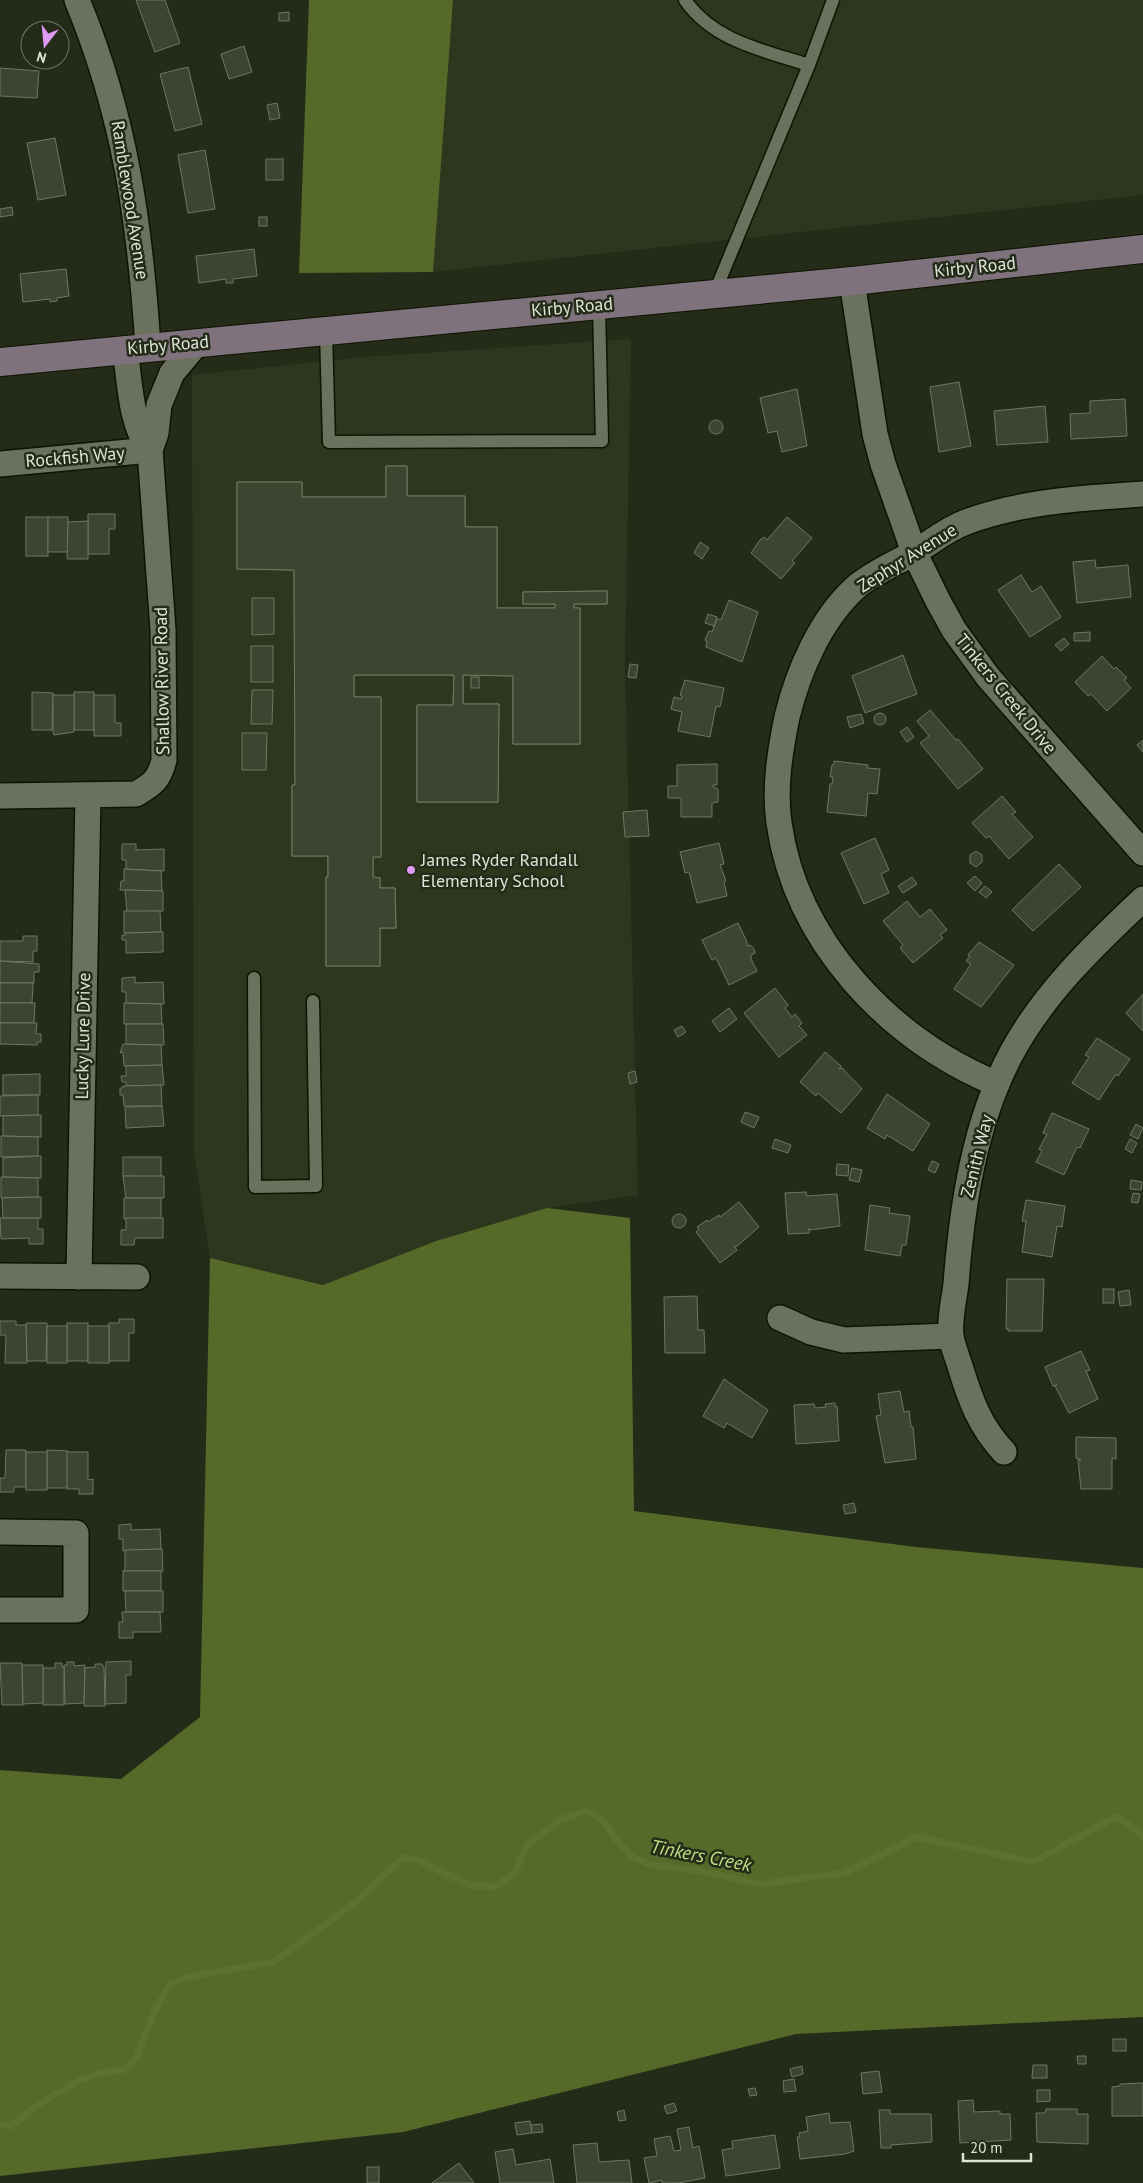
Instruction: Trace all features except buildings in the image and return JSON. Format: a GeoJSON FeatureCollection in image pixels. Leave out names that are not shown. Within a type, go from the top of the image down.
{"type":"FeatureCollection","features":[{"type":"Feature","properties":{"kind":"main road","name":"Kirby Road"},"geometry":{"type":"LineString","coordinates":[[0,362],[852,281],[1143,248]]}},
{"type":"Feature","properties":{"kind":"street","name":"Ramblewood Avenue"},"geometry":{"type":"LineString","coordinates":[[77,0],[99,60],[124,147],[143,264],[136,348]]}},
{"type":"Feature","properties":{"kind":"street","name":"Tinkers Creek Drive"},"geometry":{"type":"LineString","coordinates":[[852,281],[875,434],[914,552],[954,630],[982,669],[1021,717],[1143,853]]}},
{"type":"Feature","properties":{"kind":"street","name":"Shallow River Road"},"geometry":{"type":"LineString","coordinates":[[0,796],[136,794],[160,776],[164,760],[163,630],[150,450],[156,433],[159,405],[172,373],[198,342]]}},
{"type":"Feature","properties":{"kind":"street","name":"Shallow River Road"},"geometry":{"type":"LineString","coordinates":[[136,348],[135,416],[142,438],[150,450]]}},
{"type":"Feature","properties":{"kind":"street","name":"Rockfish Way"},"geometry":{"type":"LineString","coordinates":[[0,464],[150,450]]}},
{"type":"Feature","properties":{"kind":"street","name":"Zephyr Avenue"},"geometry":{"type":"LineString","coordinates":[[997,1084],[971,1073],[941,1056],[885,1014],[854,983],[828,947],[804,904],[784,847],[779,822],[778,785],[791,700],[812,650],[840,605],[856,588],[939,534],[967,522],[995,514],[1068,500],[1143,494]]}},
{"type":"Feature","properties":{"kind":"street","name":"Lucky Lure Drive"},"geometry":{"type":"LineString","coordinates":[[78,1277],[88,796]]}},
{"type":"Feature","properties":{"kind":"street","name":"Zenith Way"},"geometry":{"type":"LineString","coordinates":[[1004,1452],[984,1429],[977,1416],[969,1397],[951,1336],[961,1224],[974,1158],[997,1084],[1011,1053],[1053,992],[1080,960],[1143,899]]}},
{"type":"Feature","properties":{"kind":"street"},"geometry":{"type":"LineString","coordinates":[[0,1276],[137,1277]]}},
{"type":"Feature","properties":{"kind":"street"},"geometry":{"type":"LineString","coordinates":[[780,1318],[811,1332],[844,1340],[951,1336]]}},
{"type":"Feature","properties":{"kind":"street"},"geometry":{"type":"LineString","coordinates":[[0,1532],[76,1533],[76,1610],[0,1610]]}},
{"type":"Feature","properties":{"kind":"lane"},"geometry":{"type":"LineString","coordinates":[[685,0],[706,23],[744,45],[809,65]]}},
{"type":"Feature","properties":{"kind":"lane"},"geometry":{"type":"LineString","coordinates":[[714,294],[809,65],[833,0]]}},
{"type":"Feature","properties":{"kind":"lane"},"geometry":{"type":"LineString","coordinates":[[326,330],[329,442],[602,441],[599,305]]}},
{"type":"Feature","properties":{"kind":"lane"},"geometry":{"type":"LineString","coordinates":[[254,978],[255,1187],[316,1186],[313,1001]]}},
{"type":"Feature","properties":{"kind":"shaded area"},"geometry":{"type":"Polygon","coordinates":[[[449,0],[1143,0],[1143,195],[433,272],[449,0]]]}},
{"type":"Feature","properties":{"kind":"shaded area","name":"James Ryder Randall Elementary School"},"geometry":{"type":"Polygon","coordinates":[[[631,339],[625,664],[638,1195],[547,1208],[436,1241],[323,1285],[210,1258],[194,1151],[192,375],[363,357],[631,339]]]}},
{"type":"Feature","properties":{"kind":"green space"},"geometry":{"type":"Polygon","coordinates":[[[309,0],[453,0],[433,272],[299,273],[309,0]]]}},
{"type":"Feature","properties":{"kind":"green space"},"geometry":{"type":"Polygon","coordinates":[[[547,1208],[630,1218],[634,1511],[916,1547],[1143,1568],[1143,2017],[796,2034],[403,2132],[0,2176],[0,1770],[121,1779],[200,1717],[210,1258],[323,1285],[436,1241],[547,1208]]]}},
{"type":"Feature","properties":{"kind":"waterway","name":"Tinkers Creek"},"geometry":{"type":"LineString","coordinates":[[0,2124],[11,2126],[38,2105],[78,2081],[100,2073],[126,2069],[136,2058],[154,2012],[170,1984],[188,1977],[274,1962],[353,1904],[403,1858],[418,1860],[469,1885],[494,1887],[514,1874],[527,1845],[560,1820],[585,1811],[604,1821],[617,1841],[631,1856],[651,1865],[696,1870],[761,1884],[844,1873],[917,1837],[1033,1862],[1117,1816],[1143,1836]]}},
{"type":"Feature","properties":{"kind":"place","name":"James Ryder Randall Elementary School"},"geometry":{"type":"Point","coordinates":[411,870]}}]}
